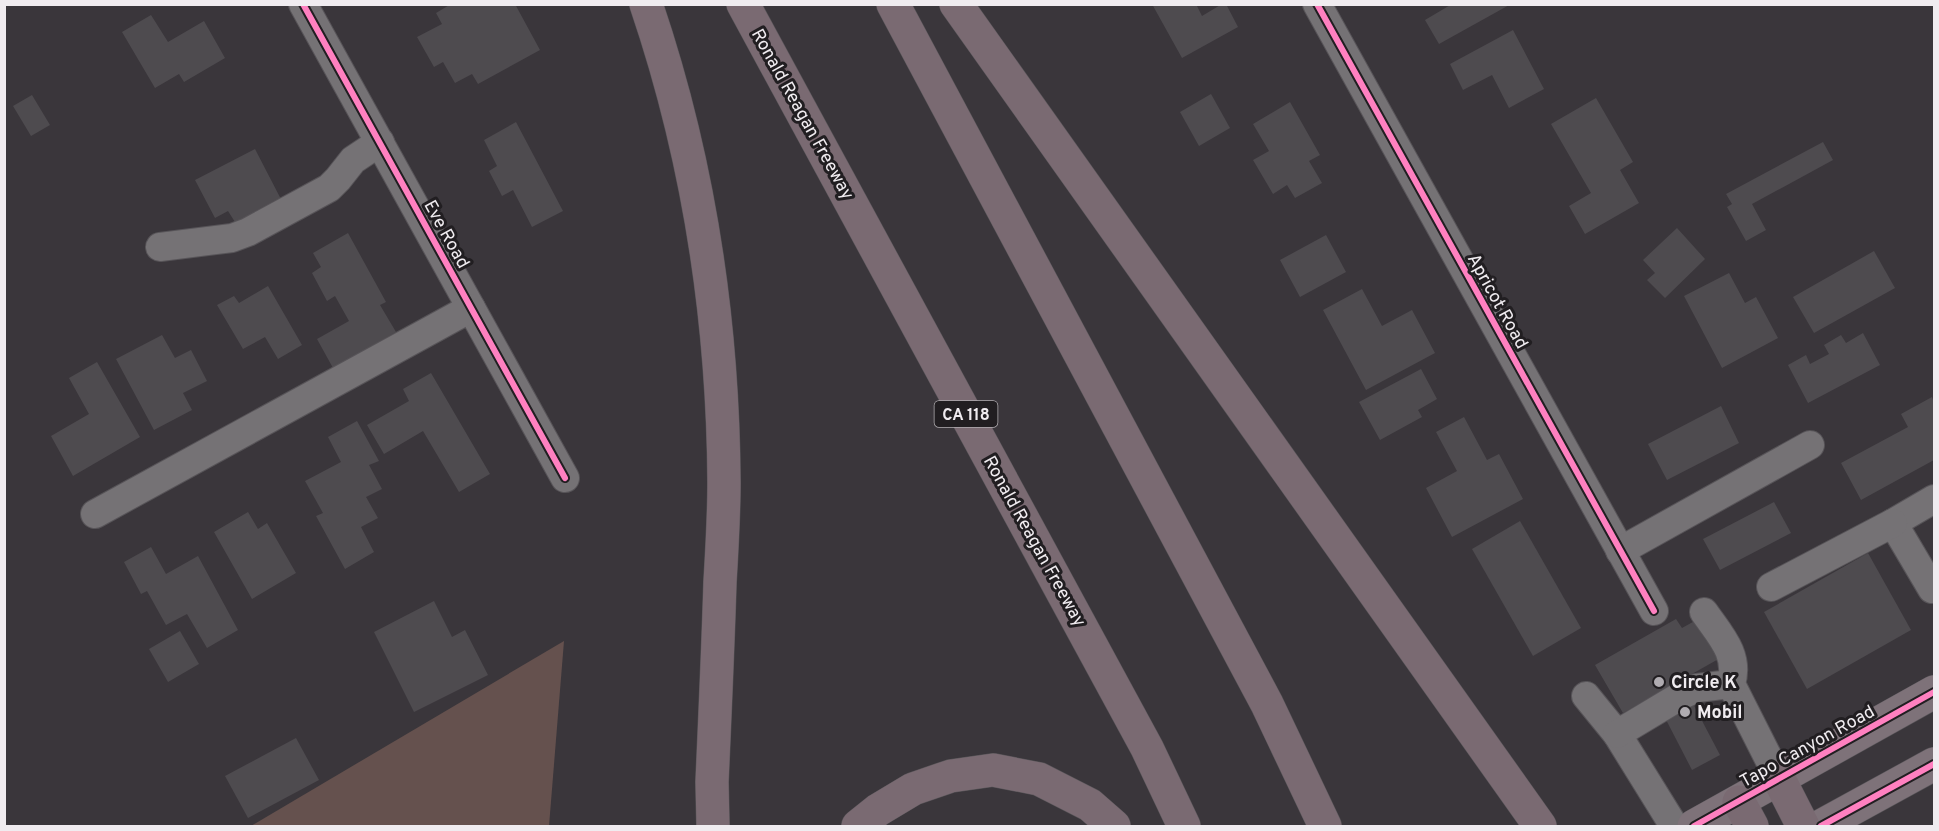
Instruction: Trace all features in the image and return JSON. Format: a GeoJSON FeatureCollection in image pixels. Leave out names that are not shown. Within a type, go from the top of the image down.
{"type":"FeatureCollection","features":[{"type":"Feature","properties":{"kind":"highway"},"geometry":{"type":"LineString","coordinates":[[646,4],[660,46],[684,136],[712,298],[720,383],[724,483],[712,782],[713,826]]}},
{"type":"Feature","properties":{"kind":"highway","name":"Ronald Reagan Freeway"},"geometry":{"type":"LineString","coordinates":[[743,4],[1147,748],[1184,826]]}},
{"type":"Feature","properties":{"kind":"highway"},"geometry":{"type":"LineString","coordinates":[[893,4],[1267,704],[1325,826]]}},
{"type":"Feature","properties":{"kind":"highway"},"geometry":{"type":"LineString","coordinates":[[956,4],[1540,826]]}},
{"type":"Feature","properties":{"kind":"highway"},"geometry":{"type":"LineString","coordinates":[[858,826],[878,810],[913,789],[951,776],[993,770],[1039,779],[1090,805],[1114,826]]}},
{"type":"Feature","properties":{"kind":"highway"},"geometry":{"type":"LineString","coordinates":[[1779,779],[1803,826]]}},
{"type":"Feature","properties":{"kind":"main road","name":"Tapo Canyon Road"},"geometry":{"type":"LineString","coordinates":[[1694,826],[1745,814],[1779,779],[1935,692]]}},
{"type":"Feature","properties":{"kind":"main road"},"geometry":{"type":"LineString","coordinates":[[1821,826],[1935,764]]}},
{"type":"Feature","properties":{"kind":"street","name":"Eve Road"},"geometry":{"type":"LineString","coordinates":[[303,4],[565,478]]}},
{"type":"Feature","properties":{"kind":"street","name":"Apricot Road"},"geometry":{"type":"LineString","coordinates":[[1317,4],[1654,611]]}},
{"type":"Feature","properties":{"kind":"street"},"geometry":{"type":"LineString","coordinates":[[160,247],[232,238],[248,232],[328,188],[353,159],[380,142]]}},
{"type":"Feature","properties":{"kind":"street"},"geometry":{"type":"LineString","coordinates":[[95,514],[471,308]]}},
{"type":"Feature","properties":{"kind":"street"},"geometry":{"type":"LineString","coordinates":[[1620,551],[1810,445]]}},
{"type":"Feature","properties":{"kind":"street"},"geometry":{"type":"LineString","coordinates":[[1772,587],[1935,500]]}},
{"type":"Feature","properties":{"kind":"street"},"geometry":{"type":"LineString","coordinates":[[1893,522],[1932,589],[1935,588]]}},
{"type":"Feature","properties":{"kind":"street"},"geometry":{"type":"LineString","coordinates":[[1704,612],[1727,645],[1732,657],[1734,672],[1731,684],[1779,779]]}},
{"type":"Feature","properties":{"kind":"street"},"geometry":{"type":"LineString","coordinates":[[1617,734],[1697,688],[1731,684]]}},
{"type":"Feature","properties":{"kind":"street"},"geometry":{"type":"LineString","coordinates":[[1586,696],[1617,734],[1674,826]]}},
{"type":"Feature","properties":{"kind":"shaded area"},"geometry":{"type":"Polygon","coordinates":[[[564,641],[549,826],[251,826],[564,641]]]}},
{"type":"Feature","properties":{"kind":"building"},"geometry":{"type":"Polygon","coordinates":[[[451,4],[515,4],[540,50],[478,84],[472,74],[455,83],[443,62],[434,67],[417,37],[442,24],[436,13],[451,4]]]}},
{"type":"Feature","properties":{"kind":"building"},"geometry":{"type":"Polygon","coordinates":[[[1152,4],[1196,4],[1202,16],[1226,4],[1238,27],[1182,58],[1152,4]]]}},
{"type":"Feature","properties":{"kind":"building"},"geometry":{"type":"Polygon","coordinates":[[[1452,4],[1511,4],[1439,44],[1425,20],[1452,4]]]}},
{"type":"Feature","properties":{"kind":"building"},"geometry":{"type":"Polygon","coordinates":[[[151,15],[168,42],[204,21],[225,58],[184,82],[179,74],[155,88],[122,32],[151,15]]]}},
{"type":"Feature","properties":{"kind":"building"},"geometry":{"type":"Polygon","coordinates":[[[1513,30],[1544,89],[1509,108],[1492,75],[1463,90],[1450,64],[1513,30]]]}},
{"type":"Feature","properties":{"kind":"building"},"geometry":{"type":"Polygon","coordinates":[[[1211,94],[1230,128],[1199,146],[1180,112],[1211,94]]]}},
{"type":"Feature","properties":{"kind":"building"},"geometry":{"type":"Polygon","coordinates":[[[32,95],[50,125],[31,136],[13,106],[32,95]]]}},
{"type":"Feature","properties":{"kind":"building"},"geometry":{"type":"Polygon","coordinates":[[[1596,98],[1633,162],[1620,170],[1639,203],[1585,234],[1569,206],[1591,193],[1551,124],[1596,98]]]}},
{"type":"Feature","properties":{"kind":"building"},"geometry":{"type":"Polygon","coordinates":[[[1290,102],[1320,155],[1309,161],[1322,183],[1295,198],[1287,185],[1273,194],[1253,160],[1269,151],[1253,124],[1290,102]]]}},
{"type":"Feature","properties":{"kind":"building"},"geometry":{"type":"Polygon","coordinates":[[[516,122],[563,211],[532,227],[513,190],[502,196],[489,171],[497,166],[484,140],[516,122]]]}},
{"type":"Feature","properties":{"kind":"building"},"geometry":{"type":"Polygon","coordinates":[[[1823,142],[1833,160],[1752,204],[1766,230],[1746,241],[1727,207],[1732,204],[1726,194],[1823,142]]]}},
{"type":"Feature","properties":{"kind":"building"},"geometry":{"type":"Polygon","coordinates":[[[255,149],[284,205],[240,230],[228,211],[215,218],[195,180],[255,149]]]}},
{"type":"Feature","properties":{"kind":"building"},"geometry":{"type":"Polygon","coordinates":[[[1677,228],[1705,259],[1665,298],[1647,280],[1655,273],[1643,260],[1677,228]]]}},
{"type":"Feature","properties":{"kind":"building"},"geometry":{"type":"Polygon","coordinates":[[[348,233],[386,302],[380,305],[396,332],[333,368],[317,339],[349,321],[335,296],[327,301],[312,273],[321,267],[313,253],[348,233]]]}},
{"type":"Feature","properties":{"kind":"building"},"geometry":{"type":"Polygon","coordinates":[[[1326,235],[1346,272],[1300,297],[1280,260],[1326,235]]]}},
{"type":"Feature","properties":{"kind":"building"},"geometry":{"type":"Polygon","coordinates":[[[1874,251],[1895,288],[1814,333],[1793,297],[1874,251]]]}},
{"type":"Feature","properties":{"kind":"building"},"geometry":{"type":"Polygon","coordinates":[[[1729,273],[1745,303],[1756,297],[1778,338],[1722,368],[1684,296],[1729,273]]]}},
{"type":"Feature","properties":{"kind":"building"},"geometry":{"type":"Polygon","coordinates":[[[268,286],[302,345],[278,359],[265,337],[243,349],[217,305],[234,296],[239,303],[268,286]]]}},
{"type":"Feature","properties":{"kind":"building"},"geometry":{"type":"Polygon","coordinates":[[[1362,289],[1382,326],[1412,310],[1435,353],[1366,390],[1323,310],[1362,289]]]}},
{"type":"Feature","properties":{"kind":"building"},"geometry":{"type":"Polygon","coordinates":[[[1863,333],[1880,365],[1808,403],[1788,365],[1806,355],[1810,364],[1829,354],[1824,345],[1841,335],[1846,343],[1863,333]]]}},
{"type":"Feature","properties":{"kind":"building"},"geometry":{"type":"Polygon","coordinates":[[[162,335],[175,358],[191,350],[207,381],[183,393],[192,410],[154,430],[116,359],[162,335]]]}},
{"type":"Feature","properties":{"kind":"building"},"geometry":{"type":"Polygon","coordinates":[[[97,362],[140,437],[73,476],[51,436],[89,414],[69,378],[97,362]]]}},
{"type":"Feature","properties":{"kind":"building"},"geometry":{"type":"Polygon","coordinates":[[[1421,369],[1437,399],[1418,410],[1422,417],[1380,440],[1359,402],[1421,369]]]}},
{"type":"Feature","properties":{"kind":"building"},"geometry":{"type":"Polygon","coordinates":[[[431,373],[490,474],[459,492],[423,431],[384,454],[367,425],[409,401],[403,389],[431,373]]]}},
{"type":"Feature","properties":{"kind":"building"},"geometry":{"type":"Polygon","coordinates":[[[1932,397],[1934,403],[1934,460],[1861,500],[1841,463],[1908,427],[1901,414],[1932,397]]]}},
{"type":"Feature","properties":{"kind":"building"},"geometry":{"type":"Polygon","coordinates":[[[1721,406],[1739,443],[1667,480],[1648,444],[1721,406]]]}},
{"type":"Feature","properties":{"kind":"building"},"geometry":{"type":"Polygon","coordinates":[[[1464,417],[1487,460],[1499,454],[1523,499],[1452,537],[1426,488],[1457,471],[1436,432],[1464,417]]]}},
{"type":"Feature","properties":{"kind":"building"},"geometry":{"type":"Polygon","coordinates":[[[357,421],[379,461],[369,465],[382,489],[366,497],[378,518],[361,527],[374,552],[345,569],[316,516],[323,513],[305,481],[341,462],[328,437],[357,421]]]}},
{"type":"Feature","properties":{"kind":"building"},"geometry":{"type":"Polygon","coordinates":[[[1774,502],[1791,533],[1720,570],[1703,539],[1774,502]]]}},
{"type":"Feature","properties":{"kind":"building"},"geometry":{"type":"Polygon","coordinates":[[[248,512],[258,529],[267,523],[296,573],[252,599],[214,532],[248,512]]]}},
{"type":"Feature","properties":{"kind":"building"},"geometry":{"type":"Polygon","coordinates":[[[1520,521],[1581,628],[1533,656],[1472,549],[1520,521]]]}},
{"type":"Feature","properties":{"kind":"building"},"geometry":{"type":"Polygon","coordinates":[[[151,547],[166,574],[198,556],[238,630],[207,648],[187,614],[166,625],[147,591],[141,594],[124,562],[151,547]]]}},
{"type":"Feature","properties":{"kind":"building"},"geometry":{"type":"Polygon","coordinates":[[[1868,553],[1911,630],[1807,689],[1764,612],[1868,553]]]}},
{"type":"Feature","properties":{"kind":"building"},"geometry":{"type":"Polygon","coordinates":[[[434,601],[452,637],[465,630],[488,675],[414,712],[374,632],[434,601]]]}},
{"type":"Feature","properties":{"kind":"building"},"geometry":{"type":"Polygon","coordinates":[[[1700,618],[1722,657],[1623,713],[1595,665],[1676,619],[1682,628],[1700,618]]]}},
{"type":"Feature","properties":{"kind":"building"},"geometry":{"type":"Polygon","coordinates":[[[180,631],[199,664],[168,682],[149,649],[180,631]]]}},
{"type":"Feature","properties":{"kind":"building"},"geometry":{"type":"Polygon","coordinates":[[[1689,696],[1720,755],[1692,770],[1661,710],[1689,696]]]}},
{"type":"Feature","properties":{"kind":"building"},"geometry":{"type":"Polygon","coordinates":[[[296,738],[319,780],[248,818],[225,776],[296,738]]]}},
{"type":"Feature","properties":{"kind":"cycle path"},"geometry":{"type":"LineString","coordinates":[[303,4],[565,478]]}},
{"type":"Feature","properties":{"kind":"cycle path"},"geometry":{"type":"LineString","coordinates":[[1317,4],[1654,611]]}},
{"type":"Feature","properties":{"kind":"cycle path"},"geometry":{"type":"LineString","coordinates":[[1694,826],[1934,692]]}},
{"type":"Feature","properties":{"kind":"cycle path"},"geometry":{"type":"LineString","coordinates":[[1821,826],[1934,764]]}},
{"type":"Feature","properties":{"kind":"place","name":"Circle K"},"geometry":{"type":"Point","coordinates":[1659,682]}},
{"type":"Feature","properties":{"kind":"place","name":"Mobil"},"geometry":{"type":"Point","coordinates":[1685,712]}}]}
